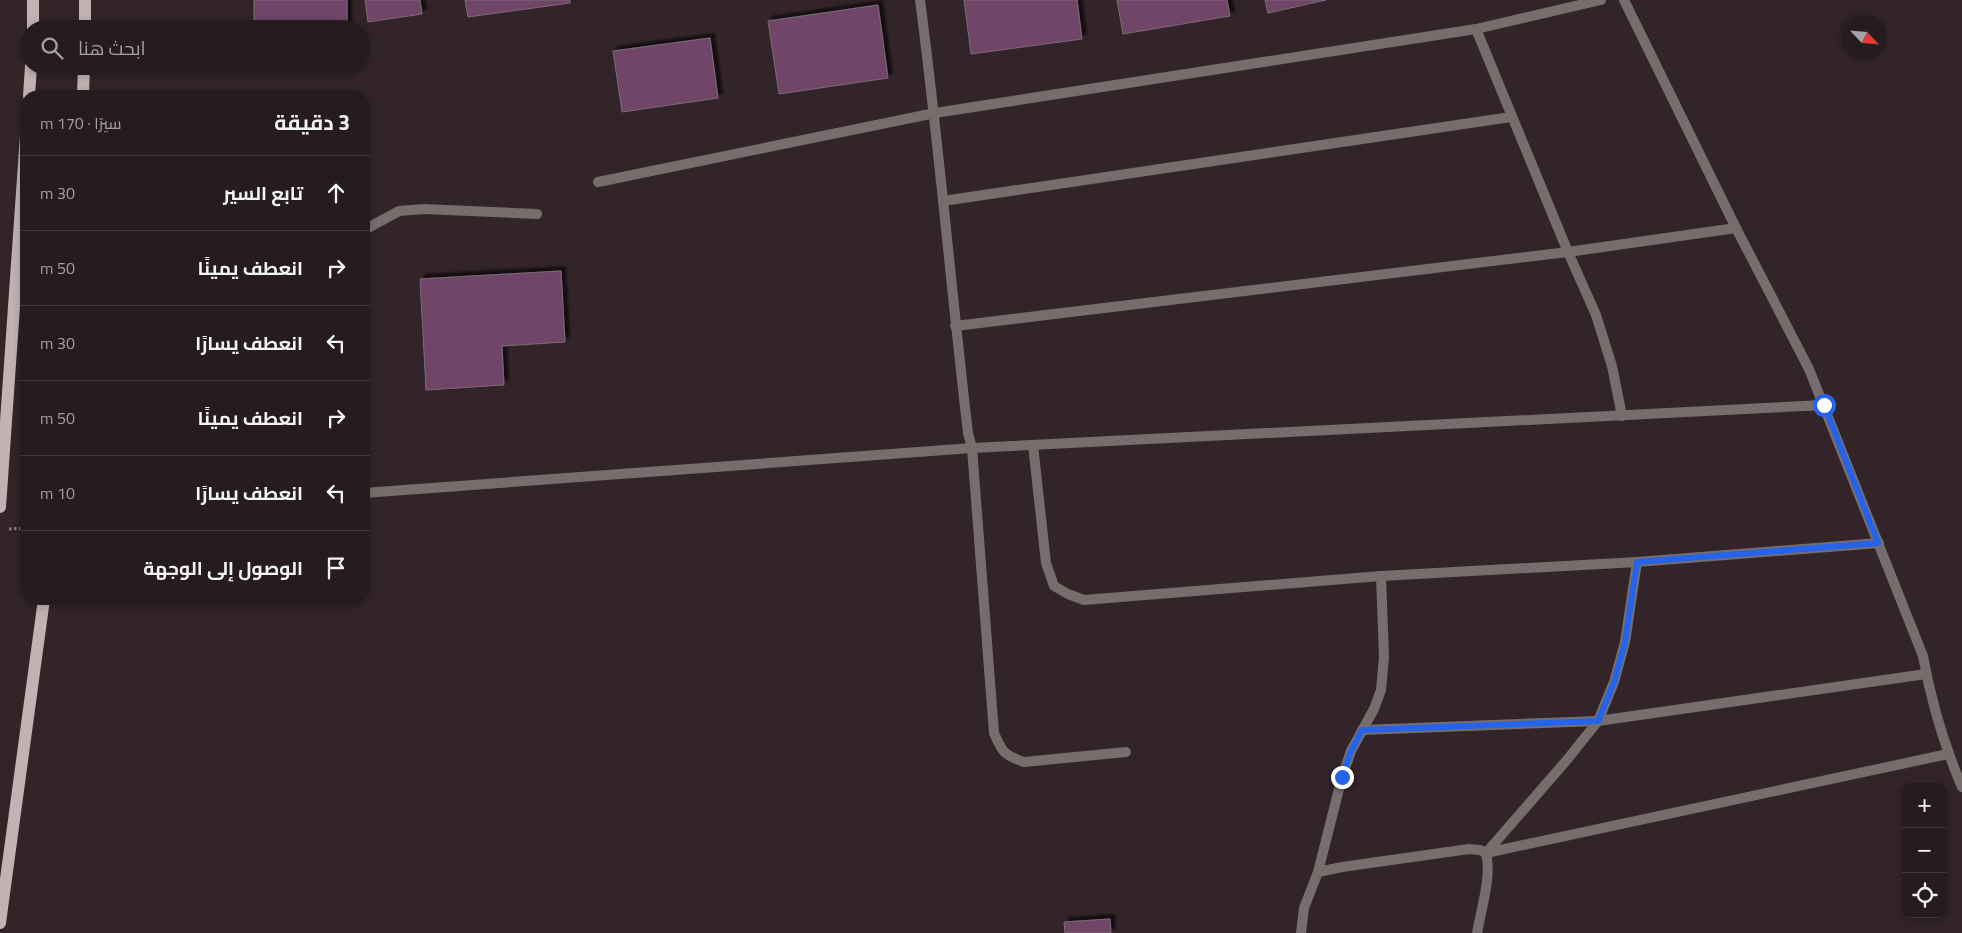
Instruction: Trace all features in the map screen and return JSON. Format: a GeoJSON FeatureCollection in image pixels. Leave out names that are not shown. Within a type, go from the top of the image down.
{"type":"FeatureCollection","features":[{"type":"Feature","properties":{"kind":"main road"},"geometry":{"type":"LineString","coordinates":[[32,0],[33,20]]}},
{"type":"Feature","properties":{"kind":"main road"},"geometry":{"type":"LineString","coordinates":[[85,0],[85,20]]}},
{"type":"Feature","properties":{"kind":"main road"},"geometry":{"type":"LineString","coordinates":[[29,90],[30,75]]}},
{"type":"Feature","properties":{"kind":"main road"},"geometry":{"type":"LineString","coordinates":[[83,90],[84,75]]}},
{"type":"Feature","properties":{"kind":"main road"},"geometry":{"type":"LineString","coordinates":[[0,508],[20,220]]}},
{"type":"Feature","properties":{"kind":"main road"},"geometry":{"type":"LineString","coordinates":[[0,923],[43,605]]}},
{"type":"Feature","properties":{"kind":"street"},"geometry":{"type":"LineString","coordinates":[[920,0],[934,113],[955,326],[968,433],[972,448],[994,733],[1001,749],[1011,757],[1024,762],[1126,752]]}},
{"type":"Feature","properties":{"kind":"street"},"geometry":{"type":"LineString","coordinates":[[598,182],[934,113],[1476,29],[1601,0]]}},
{"type":"Feature","properties":{"kind":"street"},"geometry":{"type":"LineString","coordinates":[[1624,0],[1736,228],[1809,369],[1923,656],[1926,674],[1948,754],[1962,787]]}},
{"type":"Feature","properties":{"kind":"street"},"geometry":{"type":"LineString","coordinates":[[1476,29],[1596,315],[1612,366],[1622,416]]}},
{"type":"Feature","properties":{"kind":"street"},"geometry":{"type":"LineString","coordinates":[[943,201],[1511,116]]}},
{"type":"Feature","properties":{"kind":"street"},"geometry":{"type":"LineString","coordinates":[[370,227],[399,211],[424,209],[537,214]]}},
{"type":"Feature","properties":{"kind":"street"},"geometry":{"type":"LineString","coordinates":[[955,326],[1568,252],[1736,228]]}},
{"type":"Feature","properties":{"kind":"street"},"geometry":{"type":"LineString","coordinates":[[370,493],[1033,444],[1824,405]]}},
{"type":"Feature","properties":{"kind":"street"},"geometry":{"type":"LineString","coordinates":[[1033,444],[1046,564],[1054,586],[1084,600],[1381,576],[1637,562],[1878,543]]}},
{"type":"Feature","properties":{"kind":"street"},"geometry":{"type":"LineString","coordinates":[[1486,853],[1598,721],[1614,682],[1625,642],[1637,562]]}},
{"type":"Feature","properties":{"kind":"street"},"geometry":{"type":"LineString","coordinates":[[1301,933],[1304,908],[1318,872],[1342,777],[1351,751],[1374,709],[1381,690],[1384,657],[1381,576]]}},
{"type":"Feature","properties":{"kind":"street"},"geometry":{"type":"LineString","coordinates":[[1362,730],[1598,721],[1926,674]]}},
{"type":"Feature","properties":{"kind":"street"},"geometry":{"type":"LineString","coordinates":[[1318,872],[1469,849],[1480,850],[1486,853],[1948,754]]}},
{"type":"Feature","properties":{"kind":"street"},"geometry":{"type":"LineString","coordinates":[[1477,933],[1488,872],[1486,853]]}},
{"type":"Feature","properties":{"kind":"path"},"geometry":{"type":"LineString","coordinates":[[0,529],[20,528]]}},
{"type":"Feature","properties":{"kind":"building"},"geometry":{"type":"Polygon","coordinates":[[[254,0],[347,0],[347,20],[254,20],[254,0]]]}},
{"type":"Feature","properties":{"kind":"building"},"geometry":{"type":"Polygon","coordinates":[[[365,0],[420,0],[422,14],[370,22],[368,20],[365,0]]]}},
{"type":"Feature","properties":{"kind":"building"},"geometry":{"type":"Polygon","coordinates":[[[465,0],[570,0],[570,3],[468,17],[465,0]]]}},
{"type":"Feature","properties":{"kind":"building"},"geometry":{"type":"Polygon","coordinates":[[[964,0],[1077,0],[1082,39],[971,54],[964,0]]]}},
{"type":"Feature","properties":{"kind":"building"},"geometry":{"type":"Polygon","coordinates":[[[1117,0],[1227,0],[1230,16],[1123,34],[1117,0]]]}},
{"type":"Feature","properties":{"kind":"building"},"geometry":{"type":"Polygon","coordinates":[[[1265,0],[1326,0],[1268,13],[1265,0]]]}},
{"type":"Feature","properties":{"kind":"building"},"geometry":{"type":"Polygon","coordinates":[[[878,5],[888,78],[779,94],[768,21],[878,5]]]}},
{"type":"Feature","properties":{"kind":"building"},"geometry":{"type":"Polygon","coordinates":[[[710,38],[718,98],[622,112],[613,51],[710,38]]]}},
{"type":"Feature","properties":{"kind":"building"},"geometry":{"type":"Polygon","coordinates":[[[561,271],[565,342],[502,346],[504,385],[426,390],[420,279],[561,271]]]}},
{"type":"Feature","properties":{"kind":"building"},"geometry":{"type":"Polygon","coordinates":[[[1110,919],[1111,933],[1065,933],[1064,922],[1110,919]]]}},
{"type":"Feature","properties":{"kind":"route"},"geometry":{"type":"LineString","coordinates":[[1342,777],[1351,751],[1362,730],[1598,721],[1614,682],[1625,642],[1637,562],[1878,543],[1824,405]]}}]}
